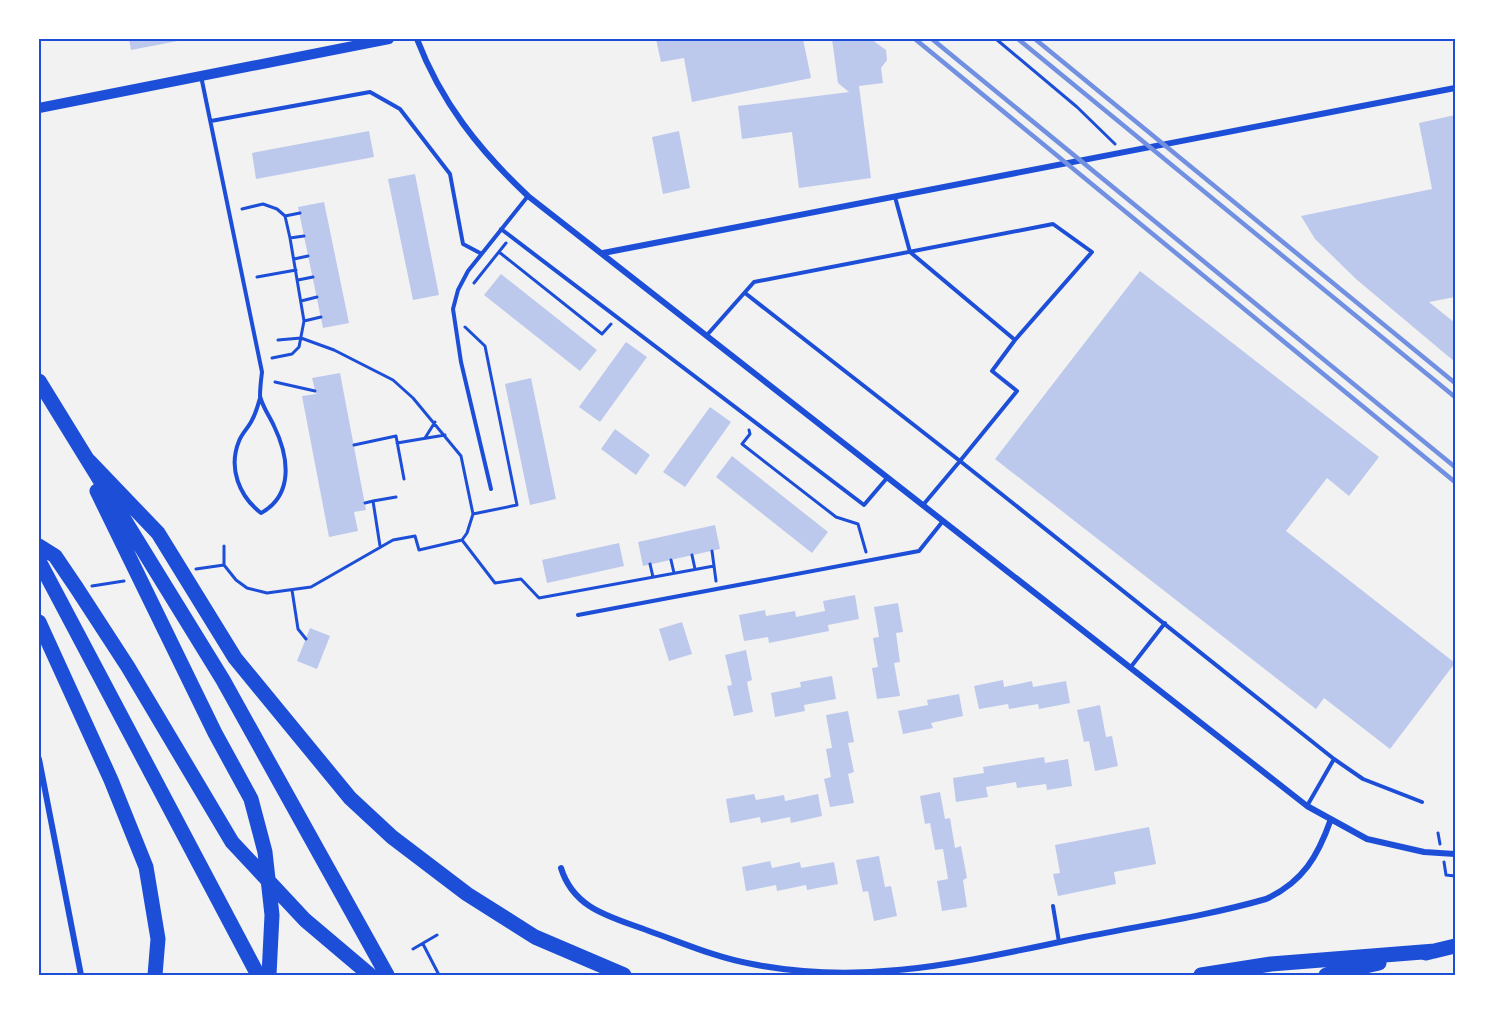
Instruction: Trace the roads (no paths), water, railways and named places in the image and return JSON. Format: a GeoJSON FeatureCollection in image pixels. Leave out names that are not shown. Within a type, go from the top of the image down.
{"type":"FeatureCollection","features":[{"type":"Feature","properties":{"kind":"highway"},"geometry":{"type":"LineString","coordinates":[[39,381],[223,680],[387,975]]}},
{"type":"Feature","properties":{"kind":"highway"},"geometry":{"type":"LineString","coordinates":[[63,420],[214,733],[251,799],[265,852],[272,915],[261,973]]}},
{"type":"Feature","properties":{"kind":"highway"},"geometry":{"type":"LineString","coordinates":[[89,461],[158,533],[235,658],[350,798],[392,837],[467,894],[535,938],[624,975]]}},
{"type":"Feature","properties":{"kind":"highway"},"geometry":{"type":"LineString","coordinates":[[39,546],[55,556],[76,587],[128,667],[232,842],[305,920],[370,975]]}},
{"type":"Feature","properties":{"kind":"highway"},"geometry":{"type":"LineString","coordinates":[[39,561],[261,973]]}},
{"type":"Feature","properties":{"kind":"highway"},"geometry":{"type":"LineString","coordinates":[[39,622],[111,780],[146,867],[158,939],[155,975]]}},
{"type":"Feature","properties":{"kind":"highway"},"geometry":{"type":"LineString","coordinates":[[1326,975],[1455,946]]}},
{"type":"Feature","properties":{"kind":"highway"},"geometry":{"type":"LineString","coordinates":[[1201,975],[1271,964],[1435,951]]}},
{"type":"Feature","properties":{"kind":"street"},"geometry":{"type":"LineString","coordinates":[[39,108],[388,39]]}},
{"type":"Feature","properties":{"kind":"street"},"geometry":{"type":"LineString","coordinates":[[417,39],[433,76],[462,125],[498,168],[528,196],[886,478],[1307,806],[1357,836],[1424,852],[1455,853]]}},
{"type":"Feature","properties":{"kind":"street"},"geometry":{"type":"LineString","coordinates":[[603,253],[1455,88]]}},
{"type":"Feature","properties":{"kind":"street"},"geometry":{"type":"LineString","coordinates":[[39,759],[81,975]]}},
{"type":"Feature","properties":{"kind":"street"},"geometry":{"type":"LineString","coordinates":[[561,868],[567,883],[584,905],[703,951],[789,971],[842,974],[905,972],[1266,899],[1290,886],[1307,870],[1319,851],[1331,819]]}},
{"type":"Feature","properties":{"kind":"lane"},"geometry":{"type":"LineString","coordinates":[[201,75],[262,372],[260,398],[252,420],[239,441],[236,459],[239,491],[247,503],[261,513],[274,506],[282,495],[285,456],[279,436],[260,398]]}},
{"type":"Feature","properties":{"kind":"lane"},"geometry":{"type":"LineString","coordinates":[[211,121],[370,92],[386,99],[400,109],[450,174],[463,244],[480,253]]}},
{"type":"Feature","properties":{"kind":"lane"},"geometry":{"type":"LineString","coordinates":[[491,489],[453,324],[453,309],[458,290],[480,253],[528,196]]}},
{"type":"Feature","properties":{"kind":"lane"},"geometry":{"type":"LineString","coordinates":[[895,196],[910,252],[1015,340]]}},
{"type":"Feature","properties":{"kind":"lane"},"geometry":{"type":"LineString","coordinates":[[707,335],[754,282],[1053,224],[1092,252],[1015,340],[992,371],[1017,391],[923,505]]}},
{"type":"Feature","properties":{"kind":"lane"},"geometry":{"type":"LineString","coordinates":[[501,229],[864,505],[886,478]]}},
{"type":"Feature","properties":{"kind":"lane"},"geometry":{"type":"LineString","coordinates":[[745,293],[1334,759],[1363,779],[1422,802]]}},
{"type":"Feature","properties":{"kind":"lane"},"geometry":{"type":"LineString","coordinates":[[578,615],[919,551],[943,521]]}},
{"type":"Feature","properties":{"kind":"lane"},"geometry":{"type":"LineString","coordinates":[[1130,668],[1165,623]]}},
{"type":"Feature","properties":{"kind":"lane"},"geometry":{"type":"LineString","coordinates":[[1307,806],[1334,759]]}},
{"type":"Feature","properties":{"kind":"lane"},"geometry":{"type":"LineString","coordinates":[[1053,906],[1059,942]]}},
{"type":"Feature","properties":{"kind":"railway"},"geometry":{"type":"LineString","coordinates":[[915,39],[1455,482]]}},
{"type":"Feature","properties":{"kind":"railway"},"geometry":{"type":"LineString","coordinates":[[932,39],[1455,467]]}},
{"type":"Feature","properties":{"kind":"railway"},"geometry":{"type":"LineString","coordinates":[[1018,39],[1455,397]]}},
{"type":"Feature","properties":{"kind":"railway"},"geometry":{"type":"LineString","coordinates":[[1035,39],[1455,383]]}}]}
